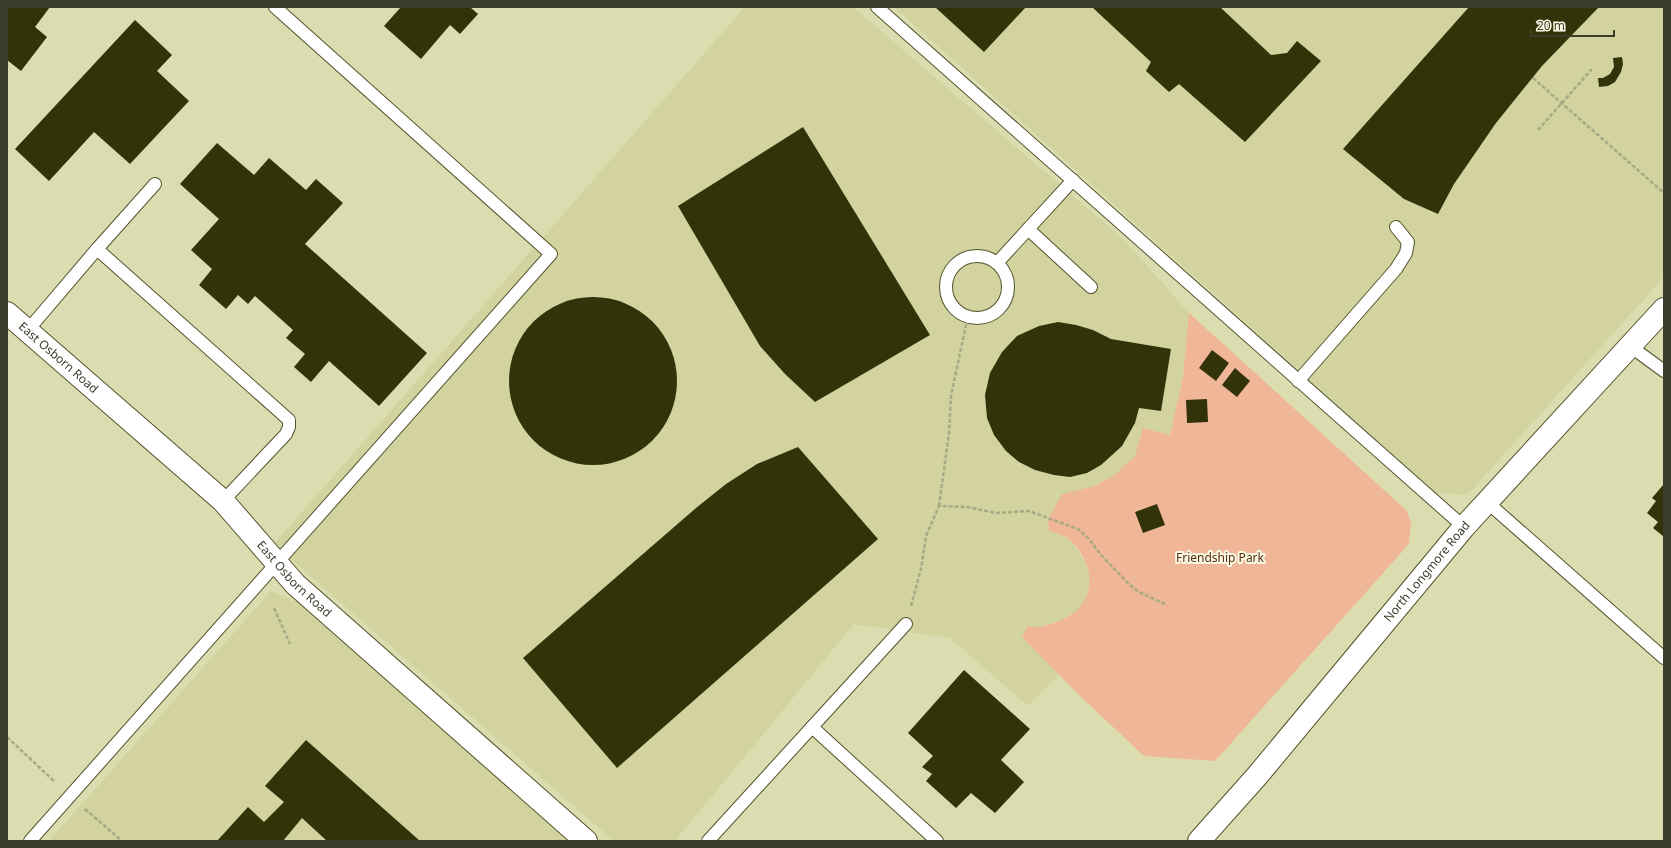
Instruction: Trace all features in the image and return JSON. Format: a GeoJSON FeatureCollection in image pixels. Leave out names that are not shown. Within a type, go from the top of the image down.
{"type":"FeatureCollection","features":[{"type":"Feature","properties":{"kind":"street","name":"North Longmore Road"},"geometry":{"type":"LineString","coordinates":[[1199,841],[1262,770],[1464,527],[1664,309]]}},
{"type":"Feature","properties":{"kind":"street","name":"East Osborn Road"},"geometry":{"type":"LineString","coordinates":[[13,321],[223,500],[294,584],[586,841]]}},
{"type":"Feature","properties":{"kind":"lane"},"geometry":{"type":"LineString","coordinates":[[30,841],[551,254],[275,7]]}},
{"type":"Feature","properties":{"kind":"lane"},"geometry":{"type":"LineString","coordinates":[[877,7],[1464,527]]}},
{"type":"Feature","properties":{"kind":"lane"},"geometry":{"type":"LineString","coordinates":[[997,263],[1073,180]]}},
{"type":"Feature","properties":{"kind":"lane"},"geometry":{"type":"LineString","coordinates":[[13,321],[97,249],[155,184]]}},
{"type":"Feature","properties":{"kind":"lane"},"geometry":{"type":"LineString","coordinates":[[1298,381],[1396,269],[1406,253],[1408,242],[1396,227]]}},
{"type":"Feature","properties":{"kind":"lane"},"geometry":{"type":"LineString","coordinates":[[1028,229],[1091,287]]}},
{"type":"Feature","properties":{"kind":"lane"},"geometry":{"type":"LineString","coordinates":[[97,249],[289,420],[289,427],[286,434],[223,500]]}},
{"type":"Feature","properties":{"kind":"lane"},"geometry":{"type":"LineString","coordinates":[[979,256],[989,258],[997,263],[1004,272],[1007,281],[1008,292],[1004,302],[997,310],[988,316],[978,318],[958,312],[947,295],[946,286],[948,276],[953,268],[960,261],[970,257],[979,256]]}},
{"type":"Feature","properties":{"kind":"lane"},"geometry":{"type":"LineString","coordinates":[[1630,346],[1664,371]]}},
{"type":"Feature","properties":{"kind":"lane"},"geometry":{"type":"LineString","coordinates":[[1487,502],[1664,658]]}},
{"type":"Feature","properties":{"kind":"lane"},"geometry":{"type":"LineString","coordinates":[[708,841],[906,624]]}},
{"type":"Feature","properties":{"kind":"lane"},"geometry":{"type":"LineString","coordinates":[[812,727],[937,841]]}},
{"type":"Feature","properties":{"kind":"path"},"geometry":{"type":"LineString","coordinates":[[1538,130],[1592,69]]}},
{"type":"Feature","properties":{"kind":"path"},"geometry":{"type":"LineString","coordinates":[[1533,78],[1664,193]]}},
{"type":"Feature","properties":{"kind":"path"},"geometry":{"type":"LineString","coordinates":[[906,624],[921,569],[926,536],[939,506],[949,434],[951,395],[968,316]]}},
{"type":"Feature","properties":{"kind":"path"},"geometry":{"type":"LineString","coordinates":[[939,506],[968,507],[996,513],[1029,511],[1078,530],[1089,539],[1101,555],[1129,584],[1139,592],[1165,604]]}},
{"type":"Feature","properties":{"kind":"path"},"geometry":{"type":"LineString","coordinates":[[274,608],[290,644]]}},
{"type":"Feature","properties":{"kind":"shaded area"},"geometry":{"type":"Polygon","coordinates":[[[745,7],[853,7],[1123,239],[1189,313],[1183,377],[1170,436],[1143,429],[1135,456],[1116,474],[1095,486],[1062,494],[1049,530],[1071,541],[1085,562],[1091,581],[1086,598],[1077,611],[1067,619],[1036,627],[1028,626],[1022,637],[1059,675],[1028,706],[950,638],[854,624],[675,841],[614,841],[274,544],[745,7]]]}},
{"type":"Feature","properties":{"kind":"shaded area"},"geometry":{"type":"Polygon","coordinates":[[[894,7],[1664,7],[1664,277],[1467,495],[1436,493],[894,7]]]}},
{"type":"Feature","properties":{"kind":"shaded area"},"geometry":{"type":"Polygon","coordinates":[[[271,591],[304,605],[570,841],[49,841],[271,591]]]}},
{"type":"Feature","properties":{"kind":"green space","name":"Friendship Park"},"geometry":{"type":"Polygon","coordinates":[[[1189,313],[1406,510],[1411,522],[1409,544],[1215,761],[1144,756],[1078,694],[1022,637],[1028,626],[1044,626],[1068,617],[1078,609],[1085,599],[1089,588],[1089,576],[1086,564],[1080,552],[1069,539],[1049,531],[1048,519],[1062,494],[1095,486],[1116,474],[1135,456],[1143,428],[1170,435],[1183,377],[1189,313]]]}},
{"type":"Feature","properties":{"kind":"building"},"geometry":{"type":"Polygon","coordinates":[[[7,7],[50,7],[35,27],[47,37],[21,71],[7,60],[7,7]]]}},
{"type":"Feature","properties":{"kind":"building"},"geometry":{"type":"Polygon","coordinates":[[[401,7],[470,7],[478,14],[460,34],[450,25],[421,59],[384,26],[401,7]]]}},
{"type":"Feature","properties":{"kind":"building"},"geometry":{"type":"Polygon","coordinates":[[[935,7],[1026,7],[984,52],[935,7]]]}},
{"type":"Feature","properties":{"kind":"building"},"geometry":{"type":"Polygon","coordinates":[[[1092,7],[1220,7],[1271,55],[1287,53],[1297,41],[1321,61],[1245,142],[1179,84],[1169,92],[1146,71],[1151,62],[1092,7]]]}},
{"type":"Feature","properties":{"kind":"building"},"geometry":{"type":"Polygon","coordinates":[[[1469,7],[1599,7],[1542,66],[1496,123],[1454,184],[1438,214],[1404,199],[1343,149],[1469,7]]]}},
{"type":"Feature","properties":{"kind":"building"},"geometry":{"type":"Polygon","coordinates":[[[135,20],[172,55],[157,71],[189,101],[130,164],[94,132],[49,181],[15,149],[135,20]]]}},
{"type":"Feature","properties":{"kind":"building"},"geometry":{"type":"Polygon","coordinates":[[[1622,57],[1623,64],[1621,72],[1615,82],[1608,86],[1599,87],[1598,78],[1603,78],[1610,74],[1614,67],[1613,58],[1622,57]]]}},
{"type":"Feature","properties":{"kind":"building"},"geometry":{"type":"Polygon","coordinates":[[[803,127],[930,335],[815,402],[785,374],[760,346],[678,206],[803,127]]]}},
{"type":"Feature","properties":{"kind":"building"},"geometry":{"type":"Polygon","coordinates":[[[217,143],[254,175],[269,158],[306,190],[316,179],[343,203],[305,244],[427,353],[379,406],[329,361],[311,382],[294,367],[305,354],[286,338],[293,330],[255,296],[248,304],[238,295],[226,309],[199,285],[212,269],[191,250],[219,219],[180,184],[217,143]]]}},
{"type":"Feature","properties":{"kind":"building"},"geometry":{"type":"Polygon","coordinates":[[[585,297],[601,297],[625,303],[640,311],[653,321],[663,334],[671,349],[676,365],[676,397],[671,413],[663,428],[653,441],[640,451],[617,462],[601,465],[585,465],[561,459],[546,451],[533,441],[523,428],[512,405],[509,389],[509,373],[515,349],[523,334],[533,321],[546,311],[569,300],[585,297]]]}},
{"type":"Feature","properties":{"kind":"building"},"geometry":{"type":"Polygon","coordinates":[[[1058,322],[1093,330],[1111,339],[1171,349],[1161,411],[1139,408],[1135,423],[1122,446],[1101,465],[1087,473],[1070,477],[1035,470],[1019,462],[1006,451],[994,435],[987,418],[985,395],[990,373],[1002,352],[1017,336],[1039,326],[1058,322]]]}},
{"type":"Feature","properties":{"kind":"building"},"geometry":{"type":"Polygon","coordinates":[[[1212,350],[1229,363],[1216,381],[1199,368],[1212,350]]]}},
{"type":"Feature","properties":{"kind":"building"},"geometry":{"type":"Polygon","coordinates":[[[1235,368],[1250,381],[1237,397],[1222,385],[1235,368]]]}},
{"type":"Feature","properties":{"kind":"building"},"geometry":{"type":"Polygon","coordinates":[[[1207,399],[1208,422],[1187,423],[1186,400],[1207,399]]]}},
{"type":"Feature","properties":{"kind":"building"},"geometry":{"type":"Polygon","coordinates":[[[798,447],[878,539],[617,768],[523,658],[696,508],[726,484],[757,464],[798,447]]]}},
{"type":"Feature","properties":{"kind":"building"},"geometry":{"type":"Polygon","coordinates":[[[1664,484],[1663,536],[1653,528],[1658,522],[1647,513],[1656,501],[1652,498],[1664,484]]]}},
{"type":"Feature","properties":{"kind":"building"},"geometry":{"type":"Polygon","coordinates":[[[1157,504],[1165,525],[1143,533],[1135,512],[1157,504]]]}},
{"type":"Feature","properties":{"kind":"building"},"geometry":{"type":"Polygon","coordinates":[[[964,670],[1030,729],[1001,760],[1024,782],[995,813],[971,793],[956,808],[926,781],[932,774],[922,767],[933,756],[908,733],[964,670]]]}},
{"type":"Feature","properties":{"kind":"building"},"geometry":{"type":"Polygon","coordinates":[[[306,740],[420,841],[327,841],[302,818],[283,841],[217,841],[248,807],[264,822],[284,802],[265,786],[306,740]]]}}]}
